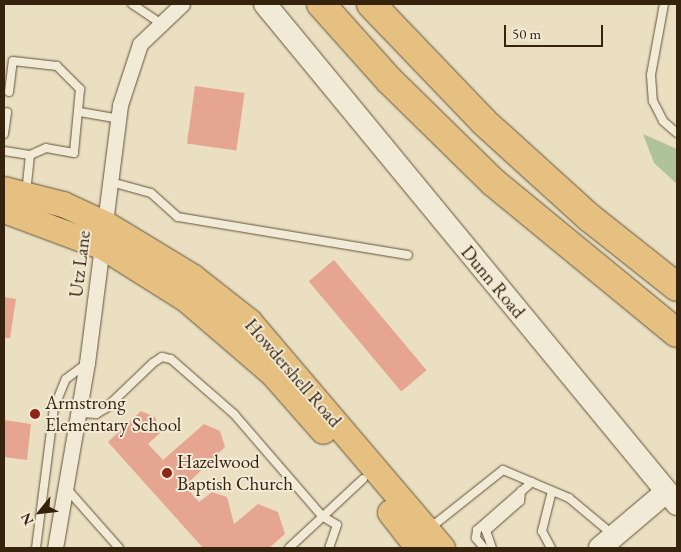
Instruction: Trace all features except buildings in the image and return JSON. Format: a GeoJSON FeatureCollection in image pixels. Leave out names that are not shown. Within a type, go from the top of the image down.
{"type":"FeatureCollection","features":[{"type":"Feature","properties":{"kind":"highway"},"geometry":{"type":"LineString","coordinates":[[321,4],[389,80],[493,182],[677,333]]}},
{"type":"Feature","properties":{"kind":"highway"},"geometry":{"type":"LineString","coordinates":[[371,4],[484,122],[583,212],[677,287]]}},
{"type":"Feature","properties":{"kind":"main road","name":"Howdershell Road"},"geometry":{"type":"LineString","coordinates":[[15,191],[63,204],[154,277],[226,331],[272,373],[363,479],[429,542]]}},
{"type":"Feature","properties":{"kind":"main road","name":"Howdershell Road"},"geometry":{"type":"LineString","coordinates":[[4,210],[104,235],[193,277],[249,321],[429,542]]}},
{"type":"Feature","properties":{"kind":"street","name":"Utz Lane"},"geometry":{"type":"LineString","coordinates":[[55,548],[80,413],[118,118],[132,60],[160,23],[182,4]]}},
{"type":"Feature","properties":{"kind":"street","name":"Dunn Road"},"geometry":{"type":"LineString","coordinates":[[265,4],[672,498],[607,542]]}},
{"type":"Feature","properties":{"kind":"lane"},"geometry":{"type":"LineString","coordinates":[[132,4],[160,23]]}},
{"type":"Feature","properties":{"kind":"lane"},"geometry":{"type":"LineString","coordinates":[[664,4],[651,75],[653,101],[663,121],[677,133]]}},
{"type":"Feature","properties":{"kind":"lane"},"geometry":{"type":"LineString","coordinates":[[4,150],[30,155],[46,148],[74,153],[80,112],[81,99],[73,78],[57,66],[13,61],[9,92]]}},
{"type":"Feature","properties":{"kind":"lane"},"geometry":{"type":"LineString","coordinates":[[4,81],[11,74]]}},
{"type":"Feature","properties":{"kind":"lane"},"geometry":{"type":"LineString","coordinates":[[4,134],[7,112]]}},
{"type":"Feature","properties":{"kind":"lane"},"geometry":{"type":"LineString","coordinates":[[80,112],[118,118]]}},
{"type":"Feature","properties":{"kind":"lane"},"geometry":{"type":"LineString","coordinates":[[15,191],[30,155]]}},
{"type":"Feature","properties":{"kind":"lane"},"geometry":{"type":"LineString","coordinates":[[111,182],[151,192],[178,217],[408,255]]}},
{"type":"Feature","properties":{"kind":"lane"},"geometry":{"type":"LineString","coordinates":[[80,413],[96,414],[106,408],[152,363],[162,357],[171,359],[234,414],[322,516],[337,525],[329,548]]}},
{"type":"Feature","properties":{"kind":"lane"},"geometry":{"type":"LineString","coordinates":[[36,548],[54,408],[66,379],[87,363]]}},
{"type":"Feature","properties":{"kind":"lane"},"geometry":{"type":"LineString","coordinates":[[429,542],[503,470],[569,498],[607,542]]}},
{"type":"Feature","properties":{"kind":"lane"},"geometry":{"type":"LineString","coordinates":[[288,548],[363,479]]}},
{"type":"Feature","properties":{"kind":"lane"},"geometry":{"type":"LineString","coordinates":[[484,548],[476,538],[477,530],[532,482]]}},
{"type":"Feature","properties":{"kind":"lane"},"geometry":{"type":"LineString","coordinates":[[66,488],[119,548]]}},
{"type":"Feature","properties":{"kind":"lane"},"geometry":{"type":"LineString","coordinates":[[492,548],[486,531],[520,501],[521,491]]}},
{"type":"Feature","properties":{"kind":"lane"},"geometry":{"type":"LineString","coordinates":[[551,548],[542,531],[552,491]]}},
{"type":"Feature","properties":{"kind":"green space"},"geometry":{"type":"Polygon","coordinates":[[[643,134],[677,149],[677,184],[654,163],[643,134]]]}},
{"type":"Feature","properties":{"kind":"place","name":"Armstrong Elementary School"},"geometry":{"type":"Point","coordinates":[35,414]}},
{"type":"Feature","properties":{"kind":"place","name":"Hazelwood Baptish Church"},"geometry":{"type":"Point","coordinates":[167,473]}}]}
